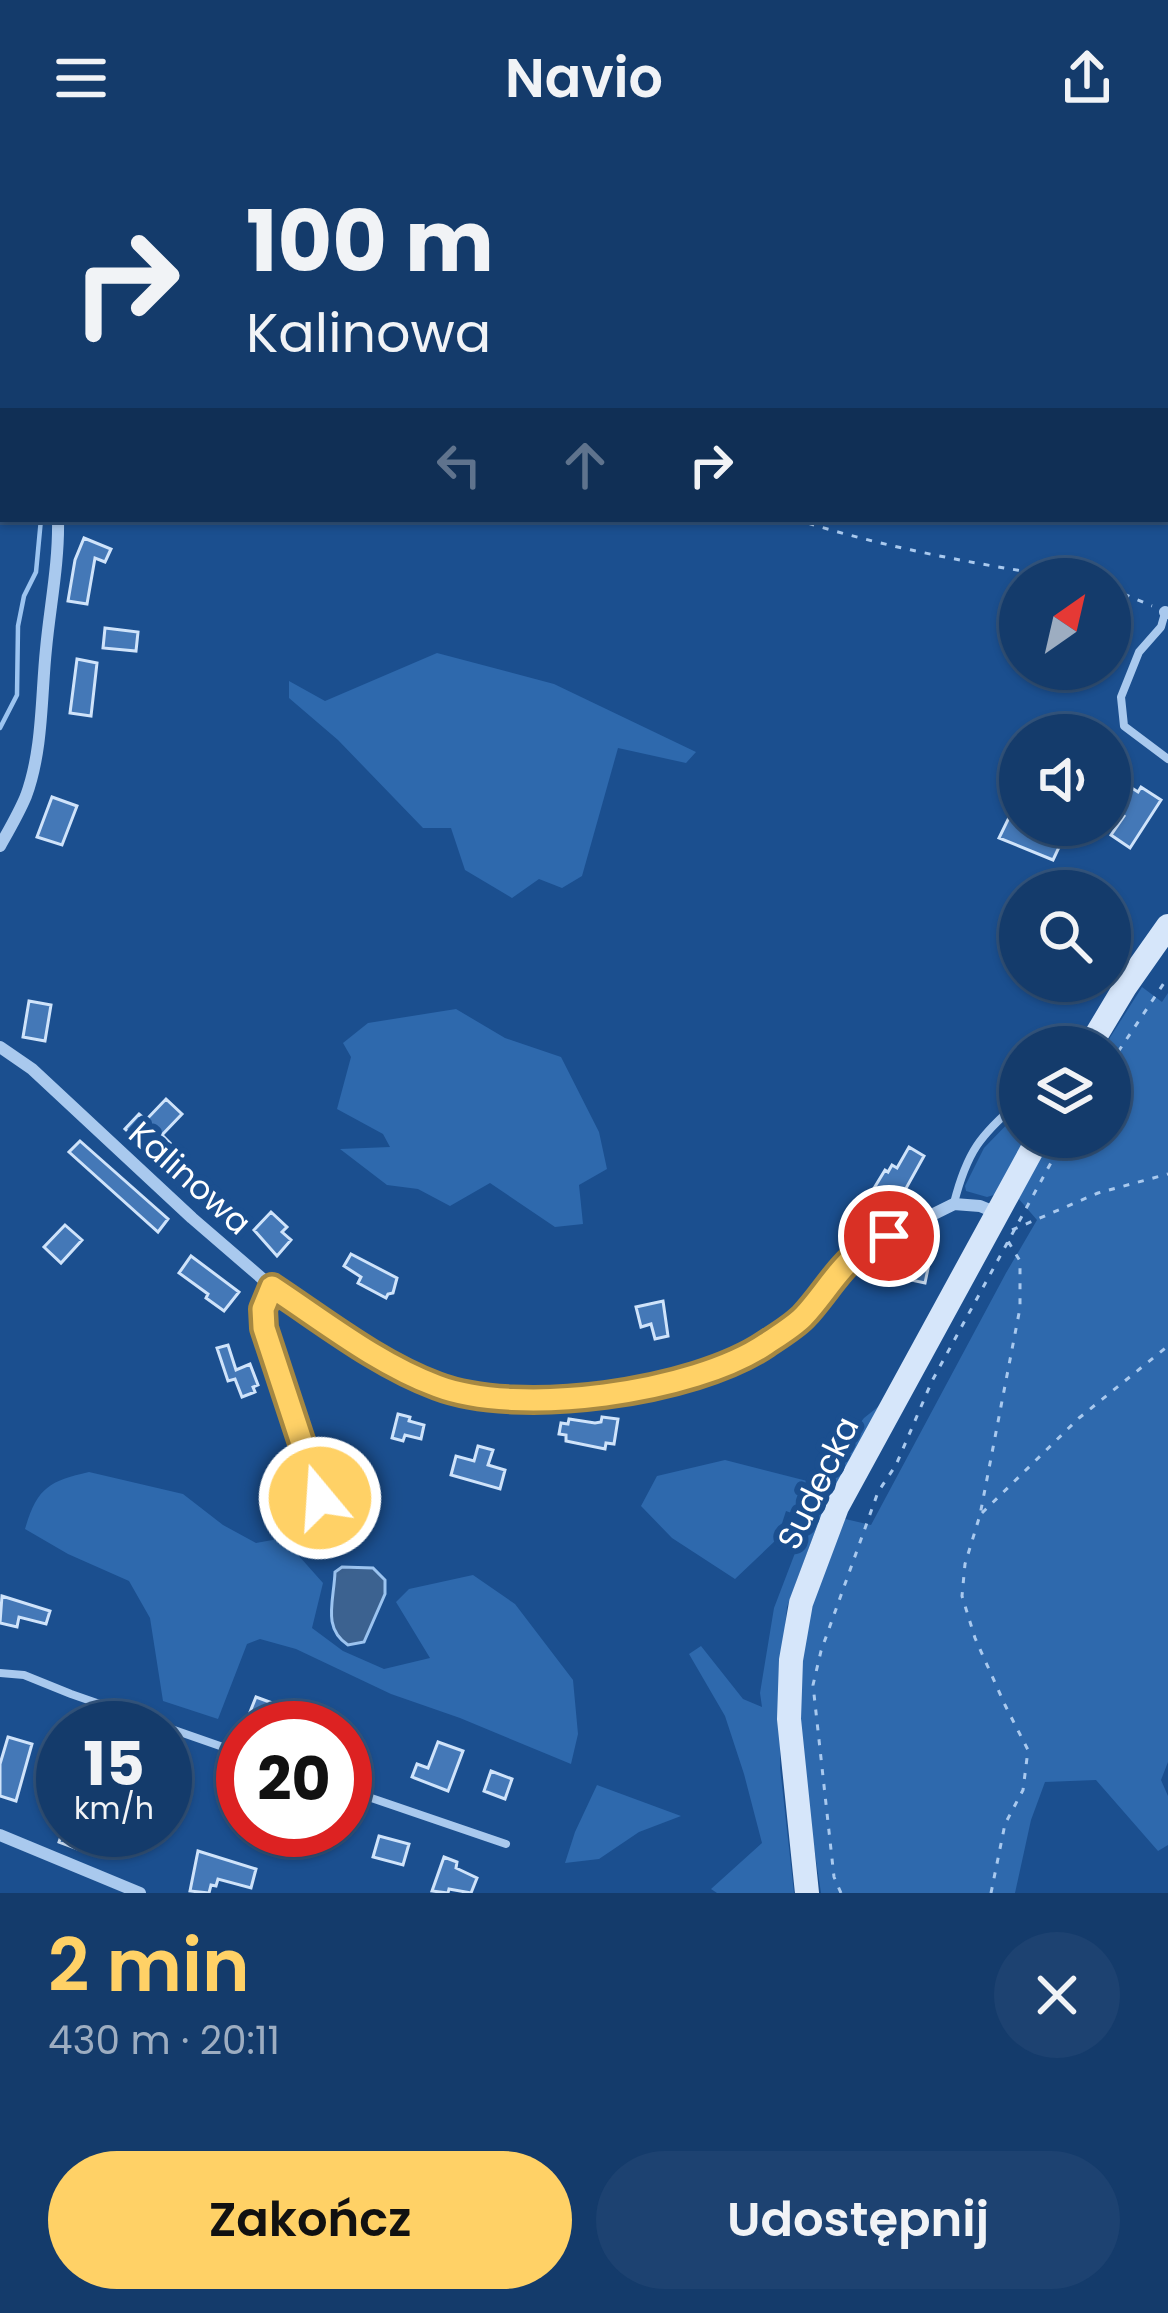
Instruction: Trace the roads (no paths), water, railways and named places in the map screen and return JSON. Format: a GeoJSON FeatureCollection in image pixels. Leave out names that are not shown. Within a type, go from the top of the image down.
{"type":"FeatureCollection","features":[{"type":"Feature","properties":{"kind":"main road"},"geometry":{"type":"LineString","coordinates":[[1102,1026],[1168,926]]}},
{"type":"Feature","properties":{"kind":"main road","name":"Sudecka"},"geometry":{"type":"LineString","coordinates":[[808,1893],[789,1719],[791,1660],[801,1603],[837,1507],[1004,1222],[1030,1158]]}},
{"type":"Feature","properties":{"kind":"street"},"geometry":{"type":"LineString","coordinates":[[0,846],[26,796],[32,773],[58,522]]}},
{"type":"Feature","properties":{"kind":"street","name":"Kalinowa"},"geometry":{"type":"LineString","coordinates":[[0,1047],[32,1069],[272,1287],[387,1361],[435,1386],[465,1395],[526,1399],[646,1390],[721,1366],[760,1348],[802,1318],[863,1249],[954,1204]]}},
{"type":"Feature","properties":{"kind":"street"},"geometry":{"type":"LineString","coordinates":[[954,1204],[980,1206],[1004,1222]]}},
{"type":"Feature","properties":{"kind":"street"},"geometry":{"type":"LineString","coordinates":[[0,1835],[140,1893]]}},
{"type":"Feature","properties":{"kind":"lane"},"geometry":{"type":"LineString","coordinates":[[1167,612],[1161,627],[1139,652],[1121,697],[1124,726],[1168,759]]}},
{"type":"Feature","properties":{"kind":"lane"},"geometry":{"type":"LineString","coordinates":[[954,1204],[968,1156],[999,1121]]}},
{"type":"Feature","properties":{"kind":"lane"},"geometry":{"type":"LineString","coordinates":[[272,1287],[263,1309],[264,1328],[320,1498]]}},
{"type":"Feature","properties":{"kind":"lane"},"geometry":{"type":"LineString","coordinates":[[0,1673],[24,1675],[216,1745]]}},
{"type":"Feature","properties":{"kind":"lane"},"geometry":{"type":"LineString","coordinates":[[372,1798],[506,1844]]}},
{"type":"Feature","properties":{"kind":"waterway"},"geometry":{"type":"LineString","coordinates":[[0,728],[17,695],[18,626],[24,596],[36,572],[41,522]]}}]}
